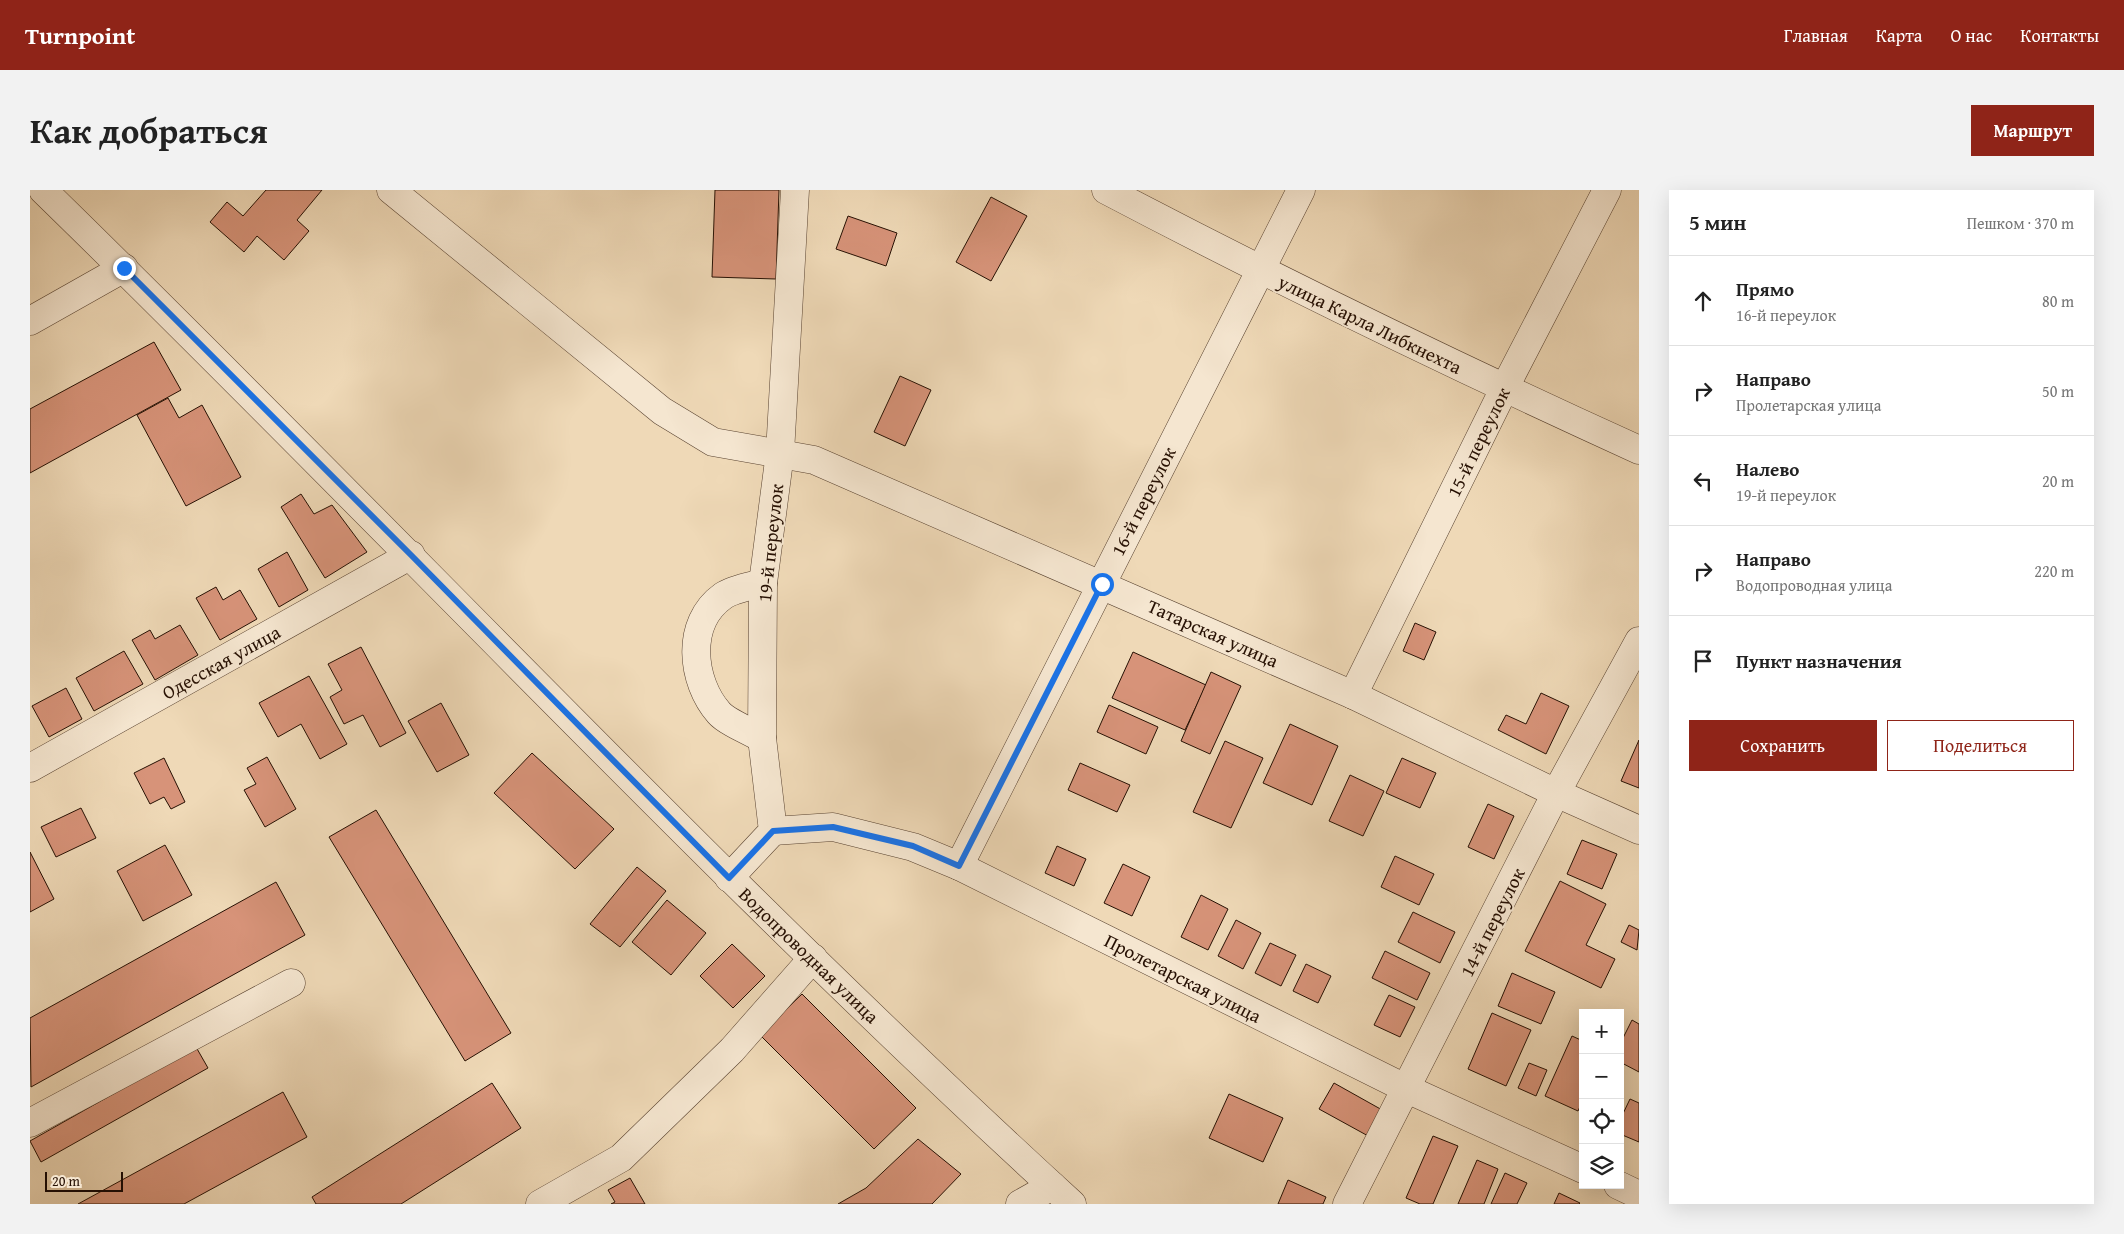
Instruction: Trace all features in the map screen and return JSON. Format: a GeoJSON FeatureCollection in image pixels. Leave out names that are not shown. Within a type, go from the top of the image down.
{"type":"FeatureCollection","features":[{"type":"Feature","properties":{"kind":"street","name":"Водопроводная улица"},"geometry":{"type":"LineString","coordinates":[[44,190],[411,555],[729,878],[1062,1195]]}},
{"type":"Feature","properties":{"kind":"street","name":"Татарская улица"},"geometry":{"type":"LineString","coordinates":[[391,190],[662,411],[713,442],[814,460],[1102,584],[1352,695],[1556,794],[1639,830]]}},
{"type":"Feature","properties":{"kind":"street","name":"19-й переулок"},"geometry":{"type":"LineString","coordinates":[[773,831],[762,738],[763,583],[780,454],[795,190]]}},
{"type":"Feature","properties":{"kind":"street","name":"улица Карла Либкнехта"},"geometry":{"type":"LineString","coordinates":[[1106,190],[1258,270],[1504,389],[1639,450]]}},
{"type":"Feature","properties":{"kind":"street","name":"16-й переулок"},"geometry":{"type":"LineString","coordinates":[[959,866],[1258,270],[1301,190]]}},
{"type":"Feature","properties":{"kind":"street","name":"15-й переулок"},"geometry":{"type":"LineString","coordinates":[[1352,695],[1504,389],[1607,190]]}},
{"type":"Feature","properties":{"kind":"street"},"geometry":{"type":"LineString","coordinates":[[30,321],[124,268]]}},
{"type":"Feature","properties":{"kind":"street","name":"Одесская улица"},"geometry":{"type":"LineString","coordinates":[[30,768],[411,555]]}},
{"type":"Feature","properties":{"kind":"street"},"geometry":{"type":"LineString","coordinates":[[762,738],[720,714],[700,685],[695,649],[703,617],[723,595],[763,583]]}},
{"type":"Feature","properties":{"kind":"street","name":"14-й переулок"},"geometry":{"type":"LineString","coordinates":[[1347,1204],[1407,1090],[1556,794],[1639,641]]}},
{"type":"Feature","properties":{"kind":"street","name":"Пролетарская улица"},"geometry":{"type":"LineString","coordinates":[[773,831],[833,827],[913,846],[959,866],[1407,1090],[1579,1167]]}},
{"type":"Feature","properties":{"kind":"street"},"geometry":{"type":"LineString","coordinates":[[729,878],[773,831]]}},
{"type":"Feature","properties":{"kind":"street"},"geometry":{"type":"LineString","coordinates":[[540,1204],[621,1158],[732,1050],[813,958]]}},
{"type":"Feature","properties":{"kind":"street"},"geometry":{"type":"LineString","coordinates":[[30,1123],[290,983]]}},
{"type":"Feature","properties":{"kind":"street"},"geometry":{"type":"LineString","coordinates":[[1624,1188],[1639,1195]]}},
{"type":"Feature","properties":{"kind":"street"},"geometry":{"type":"LineString","coordinates":[[1020,1204],[1062,1195]]}},
{"type":"Feature","properties":{"kind":"building"},"geometry":{"type":"Polygon","coordinates":[[[266,190],[322,190],[297,220],[309,231],[284,260],[257,236],[244,252],[210,222],[227,202],[243,216],[266,190]]]}},
{"type":"Feature","properties":{"kind":"building"},"geometry":{"type":"Polygon","coordinates":[[[715,190],[779,190],[776,279],[712,277],[715,190]]]}},
{"type":"Feature","properties":{"kind":"building"},"geometry":{"type":"Polygon","coordinates":[[[991,197],[1027,216],[991,281],[956,262],[991,197]]]}},
{"type":"Feature","properties":{"kind":"building"},"geometry":{"type":"Polygon","coordinates":[[[848,216],[897,233],[886,266],[836,249],[848,216]]]}},
{"type":"Feature","properties":{"kind":"building"},"geometry":{"type":"Polygon","coordinates":[[[154,342],[181,390],[30,473],[30,409],[154,342]]]}},
{"type":"Feature","properties":{"kind":"building"},"geometry":{"type":"Polygon","coordinates":[[[900,376],[931,390],[905,446],[874,432],[900,376]]]}},
{"type":"Feature","properties":{"kind":"building"},"geometry":{"type":"Polygon","coordinates":[[[168,398],[179,418],[202,405],[241,477],[186,506],[137,415],[168,398]]]}},
{"type":"Feature","properties":{"kind":"building"},"geometry":{"type":"Polygon","coordinates":[[[301,494],[314,514],[332,505],[367,552],[325,578],[281,507],[301,494]]]}},
{"type":"Feature","properties":{"kind":"building"},"geometry":{"type":"Polygon","coordinates":[[[287,552],[308,590],[279,607],[258,569],[287,552]]]}},
{"type":"Feature","properties":{"kind":"building"},"geometry":{"type":"Polygon","coordinates":[[[216,587],[223,600],[240,590],[257,619],[220,640],[196,598],[216,587]]]}},
{"type":"Feature","properties":{"kind":"building"},"geometry":{"type":"Polygon","coordinates":[[[1415,623],[1436,632],[1424,660],[1403,651],[1415,623]]]}},
{"type":"Feature","properties":{"kind":"building"},"geometry":{"type":"Polygon","coordinates":[[[180,625],[198,655],[155,680],[132,640],[150,630],[155,639],[180,625]]]}},
{"type":"Feature","properties":{"kind":"building"},"geometry":{"type":"Polygon","coordinates":[[[361,647],[406,733],[380,747],[363,715],[344,724],[330,697],[342,690],[328,664],[361,647]]]}},
{"type":"Feature","properties":{"kind":"building"},"geometry":{"type":"Polygon","coordinates":[[[124,651],[143,684],[94,711],[76,678],[124,651]]]}},
{"type":"Feature","properties":{"kind":"building"},"geometry":{"type":"Polygon","coordinates":[[[1133,652],[1206,685],[1185,730],[1112,698],[1133,652]]]}},
{"type":"Feature","properties":{"kind":"building"},"geometry":{"type":"Polygon","coordinates":[[[1211,672],[1241,686],[1210,754],[1181,741],[1211,672]]]}},
{"type":"Feature","properties":{"kind":"building"},"geometry":{"type":"Polygon","coordinates":[[[309,676],[347,744],[320,759],[301,724],[278,737],[259,703],[309,676]]]}},
{"type":"Feature","properties":{"kind":"building"},"geometry":{"type":"Polygon","coordinates":[[[66,688],[82,719],[49,737],[32,706],[66,688]]]}},
{"type":"Feature","properties":{"kind":"building"},"geometry":{"type":"Polygon","coordinates":[[[1541,693],[1569,706],[1546,754],[1498,730],[1506,715],[1526,724],[1541,693]]]}},
{"type":"Feature","properties":{"kind":"building"},"geometry":{"type":"Polygon","coordinates":[[[441,703],[469,755],[437,772],[408,721],[441,703]]]}},
{"type":"Feature","properties":{"kind":"building"},"geometry":{"type":"Polygon","coordinates":[[[1109,705],[1158,727],[1146,754],[1097,732],[1109,705]]]}},
{"type":"Feature","properties":{"kind":"building"},"geometry":{"type":"Polygon","coordinates":[[[1290,724],[1338,746],[1312,805],[1263,783],[1290,724]]]}},
{"type":"Feature","properties":{"kind":"building"},"geometry":{"type":"Polygon","coordinates":[[[1639,740],[1639,788],[1621,781],[1639,740]]]}},
{"type":"Feature","properties":{"kind":"building"},"geometry":{"type":"Polygon","coordinates":[[[1225,741],[1263,758],[1231,828],[1193,812],[1225,741]]]}},
{"type":"Feature","properties":{"kind":"building"},"geometry":{"type":"Polygon","coordinates":[[[532,753],[614,829],[575,869],[494,793],[532,753]]]}},
{"type":"Feature","properties":{"kind":"building"},"geometry":{"type":"Polygon","coordinates":[[[267,757],[296,809],[265,827],[244,790],[256,784],[247,768],[267,757]]]}},
{"type":"Feature","properties":{"kind":"building"},"geometry":{"type":"Polygon","coordinates":[[[164,758],[185,802],[171,809],[164,797],[150,804],[134,773],[164,758]]]}},
{"type":"Feature","properties":{"kind":"building"},"geometry":{"type":"Polygon","coordinates":[[[1402,758],[1436,773],[1420,808],[1386,793],[1402,758]]]}},
{"type":"Feature","properties":{"kind":"building"},"geometry":{"type":"Polygon","coordinates":[[[1080,763],[1130,785],[1117,812],[1068,790],[1080,763]]]}},
{"type":"Feature","properties":{"kind":"building"},"geometry":{"type":"Polygon","coordinates":[[[1350,775],[1384,791],[1363,836],[1329,821],[1350,775]]]}},
{"type":"Feature","properties":{"kind":"building"},"geometry":{"type":"Polygon","coordinates":[[[1488,804],[1514,816],[1494,859],[1468,847],[1488,804]]]}},
{"type":"Feature","properties":{"kind":"building"},"geometry":{"type":"Polygon","coordinates":[[[81,808],[96,838],[56,857],[41,827],[81,808]]]}},
{"type":"Feature","properties":{"kind":"building"},"geometry":{"type":"Polygon","coordinates":[[[376,810],[511,1033],[465,1061],[329,837],[376,810]]]}},
{"type":"Feature","properties":{"kind":"building"},"geometry":{"type":"Polygon","coordinates":[[[1582,840],[1617,854],[1602,889],[1567,874],[1582,840]]]}},
{"type":"Feature","properties":{"kind":"building"},"geometry":{"type":"Polygon","coordinates":[[[165,845],[192,895],[143,921],[117,871],[165,845]]]}},
{"type":"Feature","properties":{"kind":"building"},"geometry":{"type":"Polygon","coordinates":[[[1057,846],[1086,859],[1074,886],[1045,873],[1057,846]]]}},
{"type":"Feature","properties":{"kind":"building"},"geometry":{"type":"Polygon","coordinates":[[[30,852],[54,899],[30,912],[30,852]]]}},
{"type":"Feature","properties":{"kind":"building"},"geometry":{"type":"Polygon","coordinates":[[[1395,856],[1434,874],[1419,905],[1381,887],[1395,856]]]}},
{"type":"Feature","properties":{"kind":"building"},"geometry":{"type":"Polygon","coordinates":[[[1123,864],[1150,877],[1132,916],[1104,903],[1123,864]]]}},
{"type":"Feature","properties":{"kind":"building"},"geometry":{"type":"Polygon","coordinates":[[[637,867],[666,891],[620,947],[590,924],[637,867]]]}},
{"type":"Feature","properties":{"kind":"building"},"geometry":{"type":"Polygon","coordinates":[[[1560,881],[1606,904],[1586,945],[1615,959],[1601,988],[1525,951],[1560,881]]]}},
{"type":"Feature","properties":{"kind":"building"},"geometry":{"type":"Polygon","coordinates":[[[276,882],[305,935],[31,1087],[30,1018],[276,882]]]}},
{"type":"Feature","properties":{"kind":"building"},"geometry":{"type":"Polygon","coordinates":[[[1201,895],[1228,909],[1208,950],[1181,937],[1201,895]]]}},
{"type":"Feature","properties":{"kind":"building"},"geometry":{"type":"Polygon","coordinates":[[[667,900],[706,933],[671,975],[632,942],[667,900]]]}},
{"type":"Feature","properties":{"kind":"building"},"geometry":{"type":"Polygon","coordinates":[[[1413,912],[1455,932],[1440,963],[1398,942],[1413,912]]]}},
{"type":"Feature","properties":{"kind":"building"},"geometry":{"type":"Polygon","coordinates":[[[1236,920],[1261,933],[1243,969],[1218,956],[1236,920]]]}},
{"type":"Feature","properties":{"kind":"building"},"geometry":{"type":"Polygon","coordinates":[[[1629,925],[1639,930],[1637,950],[1621,942],[1629,925]]]}},
{"type":"Feature","properties":{"kind":"building"},"geometry":{"type":"Polygon","coordinates":[[[1270,943],[1296,955],[1281,986],[1255,973],[1270,943]]]}},
{"type":"Feature","properties":{"kind":"building"},"geometry":{"type":"Polygon","coordinates":[[[732,944],[765,976],[733,1008],[700,976],[732,944]]]}},
{"type":"Feature","properties":{"kind":"building"},"geometry":{"type":"Polygon","coordinates":[[[1385,951],[1430,973],[1417,1000],[1372,978],[1385,951]]]}},
{"type":"Feature","properties":{"kind":"building"},"geometry":{"type":"Polygon","coordinates":[[[1306,964],[1331,976],[1318,1003],[1293,991],[1306,964]]]}},
{"type":"Feature","properties":{"kind":"building"},"geometry":{"type":"Polygon","coordinates":[[[1512,973],[1555,992],[1541,1024],[1498,1006],[1512,973]]]}},
{"type":"Feature","properties":{"kind":"building"},"geometry":{"type":"Polygon","coordinates":[[[802,994],[916,1108],[874,1149],[760,1035],[802,994]]]}},
{"type":"Feature","properties":{"kind":"building"},"geometry":{"type":"Polygon","coordinates":[[[1389,995],[1415,1007],[1400,1037],[1374,1025],[1389,995]]]}},
{"type":"Feature","properties":{"kind":"building"},"geometry":{"type":"Polygon","coordinates":[[[1492,1013],[1531,1030],[1506,1086],[1468,1069],[1492,1013]]]}},
{"type":"Feature","properties":{"kind":"building"},"geometry":{"type":"Polygon","coordinates":[[[1632,1020],[1639,1024],[1639,1072],[1624,1064],[1624,1036],[1632,1020]]]}},
{"type":"Feature","properties":{"kind":"building"},"geometry":{"type":"Polygon","coordinates":[[[1572,1036],[1579,1039],[1578,1111],[1545,1096],[1572,1036]]]}},
{"type":"Feature","properties":{"kind":"building"},"geometry":{"type":"Polygon","coordinates":[[[196,1047],[208,1068],[41,1162],[30,1141],[196,1047]]]}},
{"type":"Feature","properties":{"kind":"building"},"geometry":{"type":"Polygon","coordinates":[[[1529,1063],[1547,1070],[1536,1096],[1518,1088],[1529,1063]]]}},
{"type":"Feature","properties":{"kind":"building"},"geometry":{"type":"Polygon","coordinates":[[[492,1083],[521,1128],[401,1204],[316,1204],[312,1197],[492,1083]]]}},
{"type":"Feature","properties":{"kind":"building"},"geometry":{"type":"Polygon","coordinates":[[[1334,1083],[1384,1111],[1370,1137],[1319,1109],[1334,1083]]]}},
{"type":"Feature","properties":{"kind":"building"},"geometry":{"type":"Polygon","coordinates":[[[283,1092],[307,1137],[184,1204],[78,1204],[283,1092]]]}},
{"type":"Feature","properties":{"kind":"building"},"geometry":{"type":"Polygon","coordinates":[[[1229,1094],[1283,1118],[1263,1162],[1209,1138],[1229,1094]]]}},
{"type":"Feature","properties":{"kind":"building"},"geometry":{"type":"Polygon","coordinates":[[[1630,1099],[1639,1103],[1639,1142],[1624,1136],[1624,1112],[1630,1099]]]}},
{"type":"Feature","properties":{"kind":"building"},"geometry":{"type":"Polygon","coordinates":[[[1433,1136],[1458,1146],[1433,1204],[1420,1204],[1406,1198],[1433,1136]]]}},
{"type":"Feature","properties":{"kind":"building"},"geometry":{"type":"Polygon","coordinates":[[[918,1139],[961,1174],[932,1204],[838,1204],[866,1188],[918,1139]]]}},
{"type":"Feature","properties":{"kind":"building"},"geometry":{"type":"Polygon","coordinates":[[[1477,1160],[1498,1169],[1484,1204],[1458,1204],[1477,1160]]]}},
{"type":"Feature","properties":{"kind":"building"},"geometry":{"type":"Polygon","coordinates":[[[1505,1173],[1527,1183],[1517,1204],[1491,1204],[1505,1173]]]}},
{"type":"Feature","properties":{"kind":"building"},"geometry":{"type":"Polygon","coordinates":[[[630,1178],[645,1204],[611,1204],[615,1202],[608,1190],[630,1178]]]}},
{"type":"Feature","properties":{"kind":"building"},"geometry":{"type":"Polygon","coordinates":[[[1288,1180],[1326,1197],[1323,1204],[1278,1204],[1288,1180]]]}},
{"type":"Feature","properties":{"kind":"building"},"geometry":{"type":"Polygon","coordinates":[[[1559,1193],[1580,1203],[1554,1204],[1559,1193]]]}},
{"type":"Feature","properties":{"kind":"route"},"geometry":{"type":"LineString","coordinates":[[124,268],[411,555],[729,878],[773,831],[833,827],[913,846],[959,866],[1102,584]]}}]}
